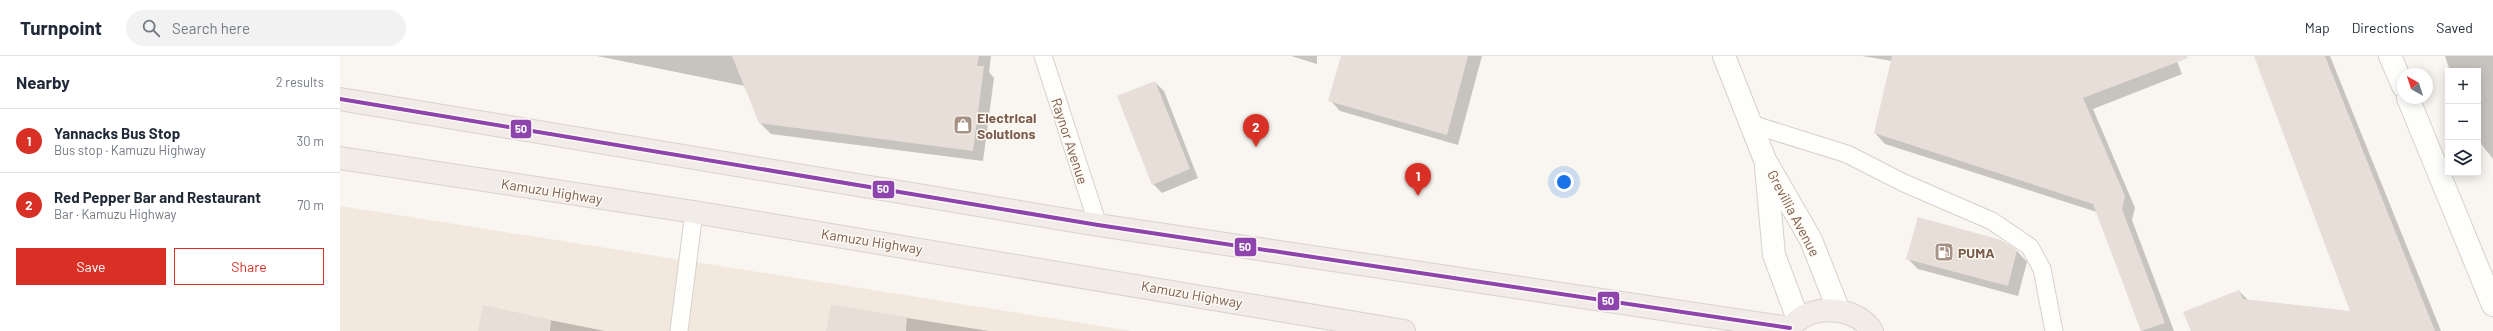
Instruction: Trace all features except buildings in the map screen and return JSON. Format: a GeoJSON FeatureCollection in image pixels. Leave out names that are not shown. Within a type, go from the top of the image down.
{"type":"FeatureCollection","features":[{"type":"Feature","properties":{"kind":"highway"},"geometry":{"type":"LineString","coordinates":[[340,99],[1098,225],[1791,326],[1817,311],[1839,311],[1856,317],[1872,331]]}},
{"type":"Feature","properties":{"kind":"highway","name":"Kamuzu Highway"},"geometry":{"type":"LineString","coordinates":[[340,158],[694,212],[1404,331]]}},
{"type":"Feature","properties":{"kind":"street","name":"Grevillia Avenue"},"geometry":{"type":"LineString","coordinates":[[1724,56],[1765,160],[1811,240],[1839,311]]}},
{"type":"Feature","properties":{"kind":"street"},"geometry":{"type":"LineString","coordinates":[[2390,56],[2397,72]]}},
{"type":"Feature","properties":{"kind":"street"},"geometry":{"type":"LineString","coordinates":[[2410,104],[2493,305]]}},
{"type":"Feature","properties":{"kind":"street","name":"Grevillia Avenue"},"geometry":{"type":"LineString","coordinates":[[1765,160],[1774,255],[1791,326]]}},
{"type":"Feature","properties":{"kind":"lane","name":"Raynor Avenue"},"geometry":{"type":"LineString","coordinates":[[1043,56],[1098,225]]}},
{"type":"Feature","properties":{"kind":"lane"},"geometry":{"type":"LineString","coordinates":[[1751,124],[1847,154],[1904,183],[1992,221],[2030,247],[2042,269],[2054,331]]}},
{"type":"Feature","properties":{"kind":"lane"},"geometry":{"type":"LineString","coordinates":[[679,331],[694,212]]}},
{"type":"Feature","properties":{"kind":"shaded area"},"geometry":{"type":"Polygon","coordinates":[[[340,206],[1132,331],[340,331],[340,206]]]}},
{"type":"Feature","properties":{"kind":"transit line","name":"50"},"geometry":{"type":"LineString","coordinates":[[340,99],[1098,225],[1790,328]]}},
{"type":"Feature","properties":{"kind":"place","name":"Electrical Solutions"},"geometry":{"type":"Point","coordinates":[963,125]}},
{"type":"Feature","properties":{"kind":"place","name":"Red Pepper Bar and Restaurant"},"geometry":{"type":"Point","coordinates":[1256,147]}},
{"type":"Feature","properties":{"kind":"place","name":"Yannacks Bus Stop"},"geometry":{"type":"Point","coordinates":[1418,196]}},
{"type":"Feature","properties":{"kind":"place","name":"PUMA"},"geometry":{"type":"Point","coordinates":[1944,252]}}]}
